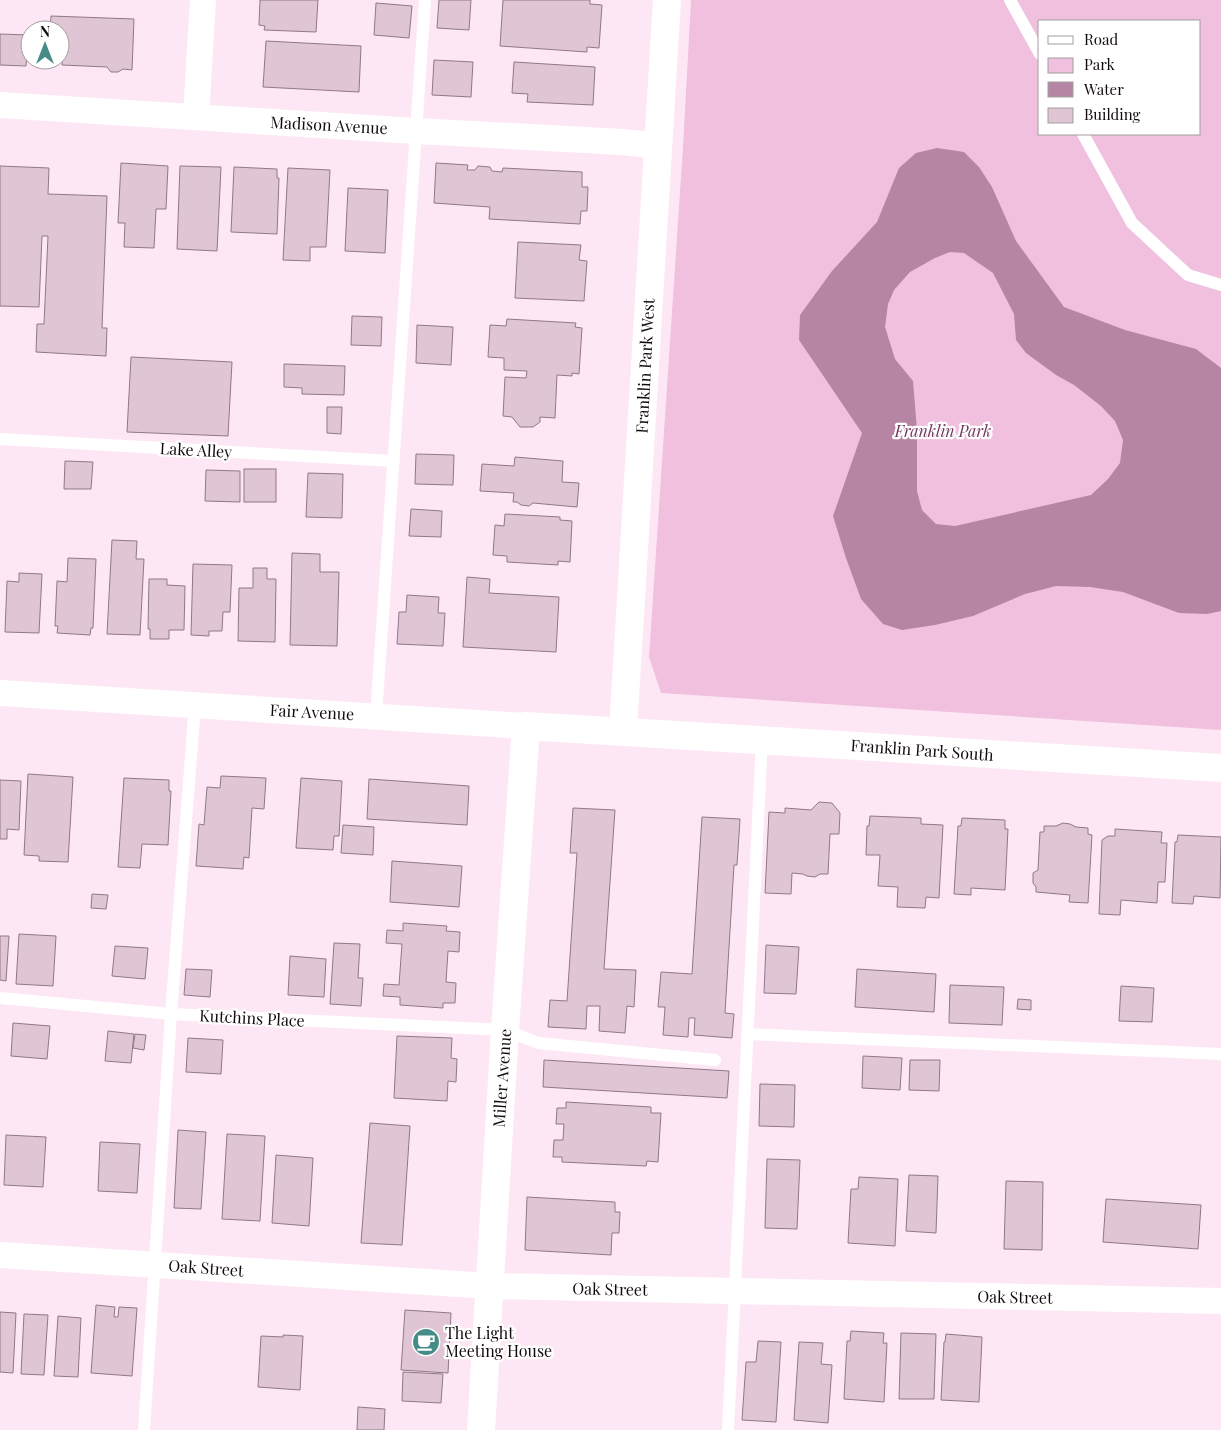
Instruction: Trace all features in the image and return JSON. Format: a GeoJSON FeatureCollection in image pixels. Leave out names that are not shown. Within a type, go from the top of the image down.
{"type":"FeatureCollection","features":[{"type":"Feature","properties":{"kind":"street"},"geometry":{"type":"LineString","coordinates":[[196,117],[203,0]]}},
{"type":"Feature","properties":{"kind":"street","name":"Franklin Park West"},"geometry":{"type":"LineString","coordinates":[[623,732],[667,0]]}},
{"type":"Feature","properties":{"kind":"street","name":"Madison Avenue"},"geometry":{"type":"LineString","coordinates":[[0,105],[623,142],[659,146]]}},
{"type":"Feature","properties":{"kind":"street","name":"Fair Avenue"},"geometry":{"type":"LineString","coordinates":[[0,693],[623,732]]}},
{"type":"Feature","properties":{"kind":"street","name":"Miller Avenue"},"geometry":{"type":"LineString","coordinates":[[481,1430],[505,1030],[526,726]]}},
{"type":"Feature","properties":{"kind":"street","name":"Franklin Park South"},"geometry":{"type":"LineString","coordinates":[[623,732],[1221,768]]}},
{"type":"Feature","properties":{"kind":"street","name":"Oak Street"},"geometry":{"type":"LineString","coordinates":[[0,1254],[490,1286],[1221,1301]]}},
{"type":"Feature","properties":{"kind":"lane"},"geometry":{"type":"LineString","coordinates":[[376,716],[425,0]]}},
{"type":"Feature","properties":{"kind":"lane"},"geometry":{"type":"LineString","coordinates":[[1010,0],[1038,50]]}},
{"type":"Feature","properties":{"kind":"lane"},"geometry":{"type":"LineString","coordinates":[[1084,135],[1132,223],[1188,275],[1221,285]]}},
{"type":"Feature","properties":{"kind":"lane","name":"Lake Alley"},"geometry":{"type":"LineString","coordinates":[[0,439],[393,461]]}},
{"type":"Feature","properties":{"kind":"lane"},"geometry":{"type":"LineString","coordinates":[[144,1430],[171,1014],[195,706]]}},
{"type":"Feature","properties":{"kind":"lane"},"geometry":{"type":"LineString","coordinates":[[728,1430],[762,740]]}},
{"type":"Feature","properties":{"kind":"lane","name":"Kutchins Place"},"geometry":{"type":"LineString","coordinates":[[0,998],[171,1014],[505,1030]]}},
{"type":"Feature","properties":{"kind":"lane"},"geometry":{"type":"LineString","coordinates":[[505,1030],[538,1044],[715,1060]]}},
{"type":"Feature","properties":{"kind":"lane"},"geometry":{"type":"LineString","coordinates":[[747,1034],[1221,1054]]}},
{"type":"Feature","properties":{"kind":"green space","name":"Franklin Park"},"geometry":{"type":"Polygon","coordinates":[[[691,0],[1221,0],[1221,730],[661,693],[649,657],[691,0]]]}},
{"type":"Feature","properties":{"kind":"water"},"geometry":{"type":"Polygon","coordinates":[[[937,148],[964,152],[979,167],[992,187],[1016,241],[1064,307],[1125,330],[1196,349],[1221,368],[1221,611],[1207,614],[1179,613],[1123,592],[1090,587],[1056,586],[1025,594],[973,616],[902,630],[883,624],[861,599],[833,516],[862,433],[799,340],[800,315],[832,271],[877,222],[899,168],[916,153],[937,148]],[[950,252],[910,272],[894,290],[888,304],[885,327],[895,359],[913,381],[917,430],[917,491],[922,510],[936,524],[955,526],[1091,495],[1108,479],[1120,463],[1123,440],[1115,421],[1101,406],[1074,385],[1056,375],[1026,353],[1016,340],[1014,314],[993,273],[964,253],[950,252]]]}},
{"type":"Feature","properties":{"kind":"building"},"geometry":{"type":"Polygon","coordinates":[[[260,0],[318,0],[316,32],[264,30],[265,26],[259,25],[260,0]]]}},
{"type":"Feature","properties":{"kind":"building"},"geometry":{"type":"Polygon","coordinates":[[[439,0],[471,0],[469,30],[437,28],[439,0]]]}},
{"type":"Feature","properties":{"kind":"building"},"geometry":{"type":"Polygon","coordinates":[[[503,0],[590,0],[590,4],[602,5],[599,48],[587,47],[587,52],[500,46],[503,0]]]}},
{"type":"Feature","properties":{"kind":"building"},"geometry":{"type":"Polygon","coordinates":[[[376,3],[412,6],[409,38],[374,35],[376,3]]]}},
{"type":"Feature","properties":{"kind":"building"},"geometry":{"type":"Polygon","coordinates":[[[51,16],[134,19],[132,70],[123,69],[118,72],[111,72],[107,67],[70,65],[70,20],[51,20],[51,16]]]}},
{"type":"Feature","properties":{"kind":"building"},"geometry":{"type":"Polygon","coordinates":[[[0,34],[20,35],[20,66],[0,65],[0,34]]]}},
{"type":"Feature","properties":{"kind":"building"},"geometry":{"type":"Polygon","coordinates":[[[266,41],[361,46],[359,92],[263,87],[266,41]]]}},
{"type":"Feature","properties":{"kind":"building"},"geometry":{"type":"Polygon","coordinates":[[[434,60],[473,62],[471,97],[432,95],[434,60]]]}},
{"type":"Feature","properties":{"kind":"building"},"geometry":{"type":"Polygon","coordinates":[[[514,62],[595,67],[593,105],[527,102],[528,94],[512,93],[514,62]]]}},
{"type":"Feature","properties":{"kind":"building"},"geometry":{"type":"Polygon","coordinates":[[[121,163],[168,166],[166,209],[156,209],[154,248],[124,247],[125,223],[118,223],[121,163]]]}},
{"type":"Feature","properties":{"kind":"building"},"geometry":{"type":"Polygon","coordinates":[[[436,163],[468,165],[467,170],[475,170],[478,166],[490,167],[492,171],[502,172],[503,168],[582,172],[582,187],[588,187],[587,211],[581,211],[580,224],[489,219],[490,207],[434,203],[436,163]]]}},
{"type":"Feature","properties":{"kind":"building"},"geometry":{"type":"Polygon","coordinates":[[[0,166],[49,168],[48,194],[107,196],[102,328],[107,328],[106,356],[36,352],[37,324],[44,324],[48,236],[42,236],[39,307],[0,306],[0,166]]]}},
{"type":"Feature","properties":{"kind":"building"},"geometry":{"type":"Polygon","coordinates":[[[180,166],[221,167],[217,251],[177,249],[180,166]]]}},
{"type":"Feature","properties":{"kind":"building"},"geometry":{"type":"Polygon","coordinates":[[[234,167],[277,169],[277,178],[279,178],[277,234],[231,232],[234,167]]]}},
{"type":"Feature","properties":{"kind":"building"},"geometry":{"type":"Polygon","coordinates":[[[288,168],[330,170],[326,247],[310,247],[310,261],[283,260],[288,168]]]}},
{"type":"Feature","properties":{"kind":"building"},"geometry":{"type":"Polygon","coordinates":[[[348,188],[388,190],[385,253],[345,251],[348,188]]]}},
{"type":"Feature","properties":{"kind":"building"},"geometry":{"type":"Polygon","coordinates":[[[518,242],[581,245],[579,260],[587,261],[584,301],[515,298],[518,242]]]}},
{"type":"Feature","properties":{"kind":"building"},"geometry":{"type":"Polygon","coordinates":[[[352,316],[382,317],[381,346],[351,345],[352,316]]]}},
{"type":"Feature","properties":{"kind":"building"},"geometry":{"type":"Polygon","coordinates":[[[507,319],[576,323],[575,327],[582,328],[579,374],[572,373],[572,376],[557,375],[555,418],[540,417],[540,422],[533,427],[520,427],[512,417],[503,416],[505,377],[526,378],[527,371],[504,370],[504,358],[488,357],[490,325],[506,326],[507,319]]]}},
{"type":"Feature","properties":{"kind":"building"},"geometry":{"type":"Polygon","coordinates":[[[417,325],[453,327],[451,365],[416,363],[417,325]]]}},
{"type":"Feature","properties":{"kind":"building"},"geometry":{"type":"Polygon","coordinates":[[[131,357],[232,362],[228,436],[127,432],[131,357]]]}},
{"type":"Feature","properties":{"kind":"building"},"geometry":{"type":"Polygon","coordinates":[[[284,364],[345,366],[344,395],[302,394],[302,388],[284,387],[284,364]]]}},
{"type":"Feature","properties":{"kind":"building"},"geometry":{"type":"Polygon","coordinates":[[[327,407],[342,407],[341,434],[327,433],[327,407]]]}},
{"type":"Feature","properties":{"kind":"building"},"geometry":{"type":"Polygon","coordinates":[[[416,454],[454,455],[453,485],[415,484],[416,454]]]}},
{"type":"Feature","properties":{"kind":"building"},"geometry":{"type":"Polygon","coordinates":[[[515,457],[563,461],[562,482],[579,483],[577,507],[533,503],[529,506],[521,505],[513,502],[514,493],[480,491],[482,464],[514,466],[515,457]]]}},
{"type":"Feature","properties":{"kind":"building"},"geometry":{"type":"Polygon","coordinates":[[[65,461],[93,462],[91,489],[64,489],[65,461]]]}},
{"type":"Feature","properties":{"kind":"building"},"geometry":{"type":"Polygon","coordinates":[[[244,469],[276,469],[276,502],[244,502],[244,469]]]}},
{"type":"Feature","properties":{"kind":"building"},"geometry":{"type":"Polygon","coordinates":[[[206,470],[240,471],[240,502],[205,501],[206,470]]]}},
{"type":"Feature","properties":{"kind":"building"},"geometry":{"type":"Polygon","coordinates":[[[308,473],[343,474],[342,518],[306,517],[308,473]]]}},
{"type":"Feature","properties":{"kind":"building"},"geometry":{"type":"Polygon","coordinates":[[[411,509],[442,511],[441,537],[409,536],[411,509]]]}},
{"type":"Feature","properties":{"kind":"building"},"geometry":{"type":"Polygon","coordinates":[[[505,514],[560,517],[560,520],[572,521],[570,562],[558,561],[558,565],[507,562],[507,556],[493,555],[495,525],[504,526],[505,514]]]}},
{"type":"Feature","properties":{"kind":"building"},"geometry":{"type":"Polygon","coordinates":[[[112,540],[137,541],[136,559],[144,559],[140,635],[107,634],[112,540]]]}},
{"type":"Feature","properties":{"kind":"building"},"geometry":{"type":"Polygon","coordinates":[[[292,553],[320,554],[320,572],[339,572],[337,646],[290,645],[292,553]]]}},
{"type":"Feature","properties":{"kind":"building"},"geometry":{"type":"Polygon","coordinates":[[[68,558],[96,559],[93,628],[91,628],[90,635],[57,633],[58,626],[55,626],[57,581],[67,582],[68,558]]]}},
{"type":"Feature","properties":{"kind":"building"},"geometry":{"type":"Polygon","coordinates":[[[193,564],[232,565],[230,612],[223,612],[222,631],[209,631],[209,636],[191,635],[193,564]]]}},
{"type":"Feature","properties":{"kind":"building"},"geometry":{"type":"Polygon","coordinates":[[[253,568],[267,568],[267,579],[276,579],[275,642],[238,641],[239,588],[253,588],[253,568]]]}},
{"type":"Feature","properties":{"kind":"building"},"geometry":{"type":"Polygon","coordinates":[[[19,573],[42,574],[39,633],[5,632],[7,581],[19,582],[19,573]]]}},
{"type":"Feature","properties":{"kind":"building"},"geometry":{"type":"Polygon","coordinates":[[[467,577],[490,579],[489,593],[559,597],[556,652],[463,647],[467,577]]]}},
{"type":"Feature","properties":{"kind":"building"},"geometry":{"type":"Polygon","coordinates":[[[149,579],[167,579],[167,585],[185,586],[184,630],[169,630],[169,639],[150,639],[150,629],[148,629],[149,579]]]}},
{"type":"Feature","properties":{"kind":"building"},"geometry":{"type":"Polygon","coordinates":[[[407,595],[439,597],[438,613],[445,613],[443,646],[397,644],[399,612],[406,612],[407,595]]]}},
{"type":"Feature","properties":{"kind":"building"},"geometry":{"type":"Polygon","coordinates":[[[28,774],[73,777],[68,862],[39,861],[39,856],[24,855],[28,774]]]}},
{"type":"Feature","properties":{"kind":"building"},"geometry":{"type":"Polygon","coordinates":[[[221,776],[266,778],[264,809],[252,808],[249,858],[244,857],[243,869],[196,866],[199,824],[204,825],[207,787],[220,788],[221,776]]]}},
{"type":"Feature","properties":{"kind":"building"},"geometry":{"type":"Polygon","coordinates":[[[124,778],[169,780],[169,791],[171,791],[168,845],[142,844],[140,868],[118,867],[124,778]]]}},
{"type":"Feature","properties":{"kind":"building"},"geometry":{"type":"Polygon","coordinates":[[[301,778],[342,781],[339,836],[334,836],[333,850],[296,848],[301,778]]]}},
{"type":"Feature","properties":{"kind":"building"},"geometry":{"type":"Polygon","coordinates":[[[369,779],[469,786],[467,825],[367,819],[369,779]]]}},
{"type":"Feature","properties":{"kind":"building"},"geometry":{"type":"Polygon","coordinates":[[[0,780],[21,781],[19,830],[7,829],[7,839],[0,839],[0,780]]]}},
{"type":"Feature","properties":{"kind":"building"},"geometry":{"type":"Polygon","coordinates":[[[819,802],[832,803],[840,813],[839,834],[830,834],[828,874],[820,874],[815,877],[792,873],[791,894],[765,893],[769,812],[785,813],[785,808],[811,810],[819,802]]]}},
{"type":"Feature","properties":{"kind":"building"},"geometry":{"type":"Polygon","coordinates":[[[573,808],[615,810],[604,969],[636,970],[634,1007],[627,1006],[625,1033],[599,1031],[600,1006],[587,1006],[586,1029],[548,1027],[550,1000],[567,1001],[577,853],[570,853],[573,808]]]}},
{"type":"Feature","properties":{"kind":"building"},"geometry":{"type":"Polygon","coordinates":[[[870,816],[921,818],[921,824],[943,825],[939,898],[926,897],[925,908],[897,907],[898,887],[878,886],[880,855],[866,855],[867,826],[869,826],[870,816]]]}},
{"type":"Feature","properties":{"kind":"building"},"geometry":{"type":"Polygon","coordinates":[[[702,817],[740,819],[737,865],[734,865],[725,1013],[734,1014],[732,1038],[694,1035],[695,1018],[689,1018],[688,1037],[663,1035],[665,1007],[658,1007],[661,972],[692,974],[702,817]]]}},
{"type":"Feature","properties":{"kind":"building"},"geometry":{"type":"Polygon","coordinates":[[[962,818],[1005,820],[1005,829],[1008,829],[1005,890],[971,888],[971,895],[954,894],[958,826],[961,826],[962,818]]]}},
{"type":"Feature","properties":{"kind":"building"},"geometry":{"type":"Polygon","coordinates":[[[1063,823],[1088,828],[1088,834],[1092,835],[1088,903],[1069,902],[1070,895],[1036,892],[1036,887],[1033,883],[1033,873],[1038,870],[1040,832],[1044,832],[1044,826],[1056,826],[1063,823]]]}},
{"type":"Feature","properties":{"kind":"building"},"geometry":{"type":"Polygon","coordinates":[[[343,825],[374,827],[373,855],[341,853],[343,825]]]}},
{"type":"Feature","properties":{"kind":"building"},"geometry":{"type":"Polygon","coordinates":[[[1115,829],[1162,832],[1161,843],[1167,843],[1165,882],[1158,882],[1157,903],[1121,900],[1120,915],[1099,914],[1102,840],[1108,836],[1115,836],[1115,829]]]}},
{"type":"Feature","properties":{"kind":"building"},"geometry":{"type":"Polygon","coordinates":[[[1178,835],[1221,837],[1220,898],[1194,896],[1193,904],[1172,903],[1175,842],[1177,842],[1178,835]]]}},
{"type":"Feature","properties":{"kind":"building"},"geometry":{"type":"Polygon","coordinates":[[[392,861],[462,866],[459,907],[390,902],[392,861]]]}},
{"type":"Feature","properties":{"kind":"building"},"geometry":{"type":"Polygon","coordinates":[[[92,894],[108,895],[106,909],[91,908],[92,894]]]}},
{"type":"Feature","properties":{"kind":"building"},"geometry":{"type":"Polygon","coordinates":[[[403,923],[447,926],[446,931],[460,932],[459,952],[448,951],[446,982],[456,983],[455,1003],[443,1003],[443,1008],[400,1005],[400,997],[383,996],[384,984],[399,985],[402,944],[386,943],[387,930],[403,931],[403,923]]]}},
{"type":"Feature","properties":{"kind":"building"},"geometry":{"type":"Polygon","coordinates":[[[19,934],[56,936],[53,986],[16,984],[19,934]]]}},
{"type":"Feature","properties":{"kind":"building"},"geometry":{"type":"Polygon","coordinates":[[[0,936],[9,936],[6,981],[0,980],[0,936]]]}},
{"type":"Feature","properties":{"kind":"building"},"geometry":{"type":"Polygon","coordinates":[[[334,943],[360,944],[358,978],[363,978],[361,1006],[330,1004],[334,943]]]}},
{"type":"Feature","properties":{"kind":"building"},"geometry":{"type":"Polygon","coordinates":[[[766,945],[799,947],[796,994],[764,993],[766,945]]]}},
{"type":"Feature","properties":{"kind":"building"},"geometry":{"type":"Polygon","coordinates":[[[115,946],[148,948],[145,979],[112,976],[115,946]]]}},
{"type":"Feature","properties":{"kind":"building"},"geometry":{"type":"Polygon","coordinates":[[[290,956],[326,959],[324,997],[288,995],[290,956]]]}},
{"type":"Feature","properties":{"kind":"building"},"geometry":{"type":"Polygon","coordinates":[[[186,969],[212,970],[210,997],[184,995],[186,969]]]}},
{"type":"Feature","properties":{"kind":"building"},"geometry":{"type":"Polygon","coordinates":[[[857,969],[936,974],[934,1012],[855,1007],[857,969]]]}},
{"type":"Feature","properties":{"kind":"building"},"geometry":{"type":"Polygon","coordinates":[[[950,985],[1004,987],[1002,1025],[949,1023],[950,985]]]}},
{"type":"Feature","properties":{"kind":"building"},"geometry":{"type":"Polygon","coordinates":[[[1121,986],[1154,988],[1152,1022],[1119,1021],[1121,986]]]}},
{"type":"Feature","properties":{"kind":"building"},"geometry":{"type":"Polygon","coordinates":[[[1018,999],[1031,1000],[1031,1010],[1017,1009],[1018,999]]]}},
{"type":"Feature","properties":{"kind":"building"},"geometry":{"type":"Polygon","coordinates":[[[13,1023],[50,1026],[47,1059],[11,1056],[13,1023]]]}},
{"type":"Feature","properties":{"kind":"building"},"geometry":{"type":"Polygon","coordinates":[[[108,1031],[134,1034],[131,1063],[105,1061],[108,1031]]]}},
{"type":"Feature","properties":{"kind":"building"},"geometry":{"type":"Polygon","coordinates":[[[135,1034],[146,1035],[144,1050],[133,1048],[135,1034]]]}},
{"type":"Feature","properties":{"kind":"building"},"geometry":{"type":"Polygon","coordinates":[[[397,1036],[452,1038],[451,1058],[457,1059],[456,1082],[448,1081],[447,1101],[394,1098],[397,1036]]]}},
{"type":"Feature","properties":{"kind":"building"},"geometry":{"type":"Polygon","coordinates":[[[188,1038],[223,1040],[221,1074],[186,1072],[188,1038]]]}},
{"type":"Feature","properties":{"kind":"building"},"geometry":{"type":"Polygon","coordinates":[[[863,1056],[902,1058],[900,1090],[862,1088],[863,1056]]]}},
{"type":"Feature","properties":{"kind":"building"},"geometry":{"type":"Polygon","coordinates":[[[544,1060],[729,1071],[727,1098],[543,1087],[544,1060]]]}},
{"type":"Feature","properties":{"kind":"building"},"geometry":{"type":"Polygon","coordinates":[[[910,1060],[940,1060],[939,1091],[909,1090],[910,1060]]]}},
{"type":"Feature","properties":{"kind":"building"},"geometry":{"type":"Polygon","coordinates":[[[760,1084],[795,1085],[794,1127],[759,1126],[760,1084]]]}},
{"type":"Feature","properties":{"kind":"building"},"geometry":{"type":"Polygon","coordinates":[[[566,1102],[651,1107],[651,1113],[661,1113],[658,1162],[647,1161],[646,1166],[562,1162],[562,1157],[553,1157],[554,1140],[563,1140],[564,1124],[556,1124],[557,1108],[566,1108],[566,1102]]]}},
{"type":"Feature","properties":{"kind":"building"},"geometry":{"type":"Polygon","coordinates":[[[370,1123],[410,1126],[402,1245],[361,1243],[370,1123]]]}},
{"type":"Feature","properties":{"kind":"building"},"geometry":{"type":"Polygon","coordinates":[[[178,1130],[206,1132],[201,1209],[174,1208],[178,1130]]]}},
{"type":"Feature","properties":{"kind":"building"},"geometry":{"type":"Polygon","coordinates":[[[227,1134],[265,1136],[260,1221],[222,1219],[227,1134]]]}},
{"type":"Feature","properties":{"kind":"building"},"geometry":{"type":"Polygon","coordinates":[[[6,1135],[46,1137],[43,1187],[4,1185],[6,1135]]]}},
{"type":"Feature","properties":{"kind":"building"},"geometry":{"type":"Polygon","coordinates":[[[100,1142],[140,1144],[137,1193],[98,1191],[100,1142]]]}},
{"type":"Feature","properties":{"kind":"building"},"geometry":{"type":"Polygon","coordinates":[[[276,1155],[313,1158],[309,1226],[272,1223],[276,1155]]]}},
{"type":"Feature","properties":{"kind":"building"},"geometry":{"type":"Polygon","coordinates":[[[767,1159],[800,1160],[797,1229],[765,1228],[767,1159]]]}},
{"type":"Feature","properties":{"kind":"building"},"geometry":{"type":"Polygon","coordinates":[[[909,1175],[938,1176],[936,1233],[906,1231],[909,1175]]]}},
{"type":"Feature","properties":{"kind":"building"},"geometry":{"type":"Polygon","coordinates":[[[859,1177],[898,1179],[895,1246],[848,1243],[851,1189],[858,1189],[859,1177]]]}},
{"type":"Feature","properties":{"kind":"building"},"geometry":{"type":"Polygon","coordinates":[[[1006,1181],[1043,1182],[1042,1250],[1004,1249],[1006,1181]]]}},
{"type":"Feature","properties":{"kind":"building"},"geometry":{"type":"Polygon","coordinates":[[[527,1197],[615,1202],[615,1212],[620,1212],[619,1233],[612,1233],[611,1255],[525,1250],[527,1197]]]}},
{"type":"Feature","properties":{"kind":"building"},"geometry":{"type":"Polygon","coordinates":[[[1106,1199],[1201,1205],[1198,1249],[1103,1242],[1106,1199]]]}},
{"type":"Feature","properties":{"kind":"building"},"geometry":{"type":"Polygon","coordinates":[[[96,1305],[115,1307],[114,1317],[118,1317],[119,1307],[137,1308],[132,1376],[91,1373],[96,1305]]]}},
{"type":"Feature","properties":{"kind":"building","name":"The Light Meeting House"},"geometry":{"type":"Polygon","coordinates":[[[405,1310],[451,1313],[448,1373],[401,1370],[405,1310]]]}},
{"type":"Feature","properties":{"kind":"building"},"geometry":{"type":"Polygon","coordinates":[[[0,1312],[16,1313],[13,1373],[0,1372],[0,1312]]]}},
{"type":"Feature","properties":{"kind":"building"},"geometry":{"type":"Polygon","coordinates":[[[24,1314],[48,1315],[44,1375],[21,1374],[24,1314]]]}},
{"type":"Feature","properties":{"kind":"building"},"geometry":{"type":"Polygon","coordinates":[[[58,1316],[81,1318],[78,1377],[54,1376],[58,1316]]]}},
{"type":"Feature","properties":{"kind":"building"},"geometry":{"type":"Polygon","coordinates":[[[851,1331],[884,1333],[883,1343],[887,1343],[884,1402],[844,1399],[847,1341],[850,1341],[851,1331]]]}},
{"type":"Feature","properties":{"kind":"building"},"geometry":{"type":"Polygon","coordinates":[[[901,1333],[936,1334],[934,1399],[899,1399],[901,1333]]]}},
{"type":"Feature","properties":{"kind":"building"},"geometry":{"type":"Polygon","coordinates":[[[946,1334],[982,1337],[979,1402],[941,1400],[946,1334]]]}},
{"type":"Feature","properties":{"kind":"building"},"geometry":{"type":"Polygon","coordinates":[[[283,1335],[303,1336],[300,1390],[258,1387],[261,1336],[283,1337],[283,1335]]]}},
{"type":"Feature","properties":{"kind":"building"},"geometry":{"type":"Polygon","coordinates":[[[758,1341],[781,1342],[776,1422],[742,1420],[746,1362],[756,1362],[758,1341]]]}},
{"type":"Feature","properties":{"kind":"building"},"geometry":{"type":"Polygon","coordinates":[[[799,1342],[823,1343],[821,1364],[832,1365],[828,1423],[794,1420],[799,1342]]]}},
{"type":"Feature","properties":{"kind":"building"},"geometry":{"type":"Polygon","coordinates":[[[403,1372],[443,1374],[441,1403],[402,1401],[403,1372]]]}},
{"type":"Feature","properties":{"kind":"building"},"geometry":{"type":"Polygon","coordinates":[[[358,1407],[385,1409],[384,1430],[357,1430],[358,1407]]]}},
{"type":"Feature","properties":{"kind":"place","name":"The Light Meeting House"},"geometry":{"type":"Point","coordinates":[426,1342]}}]}
